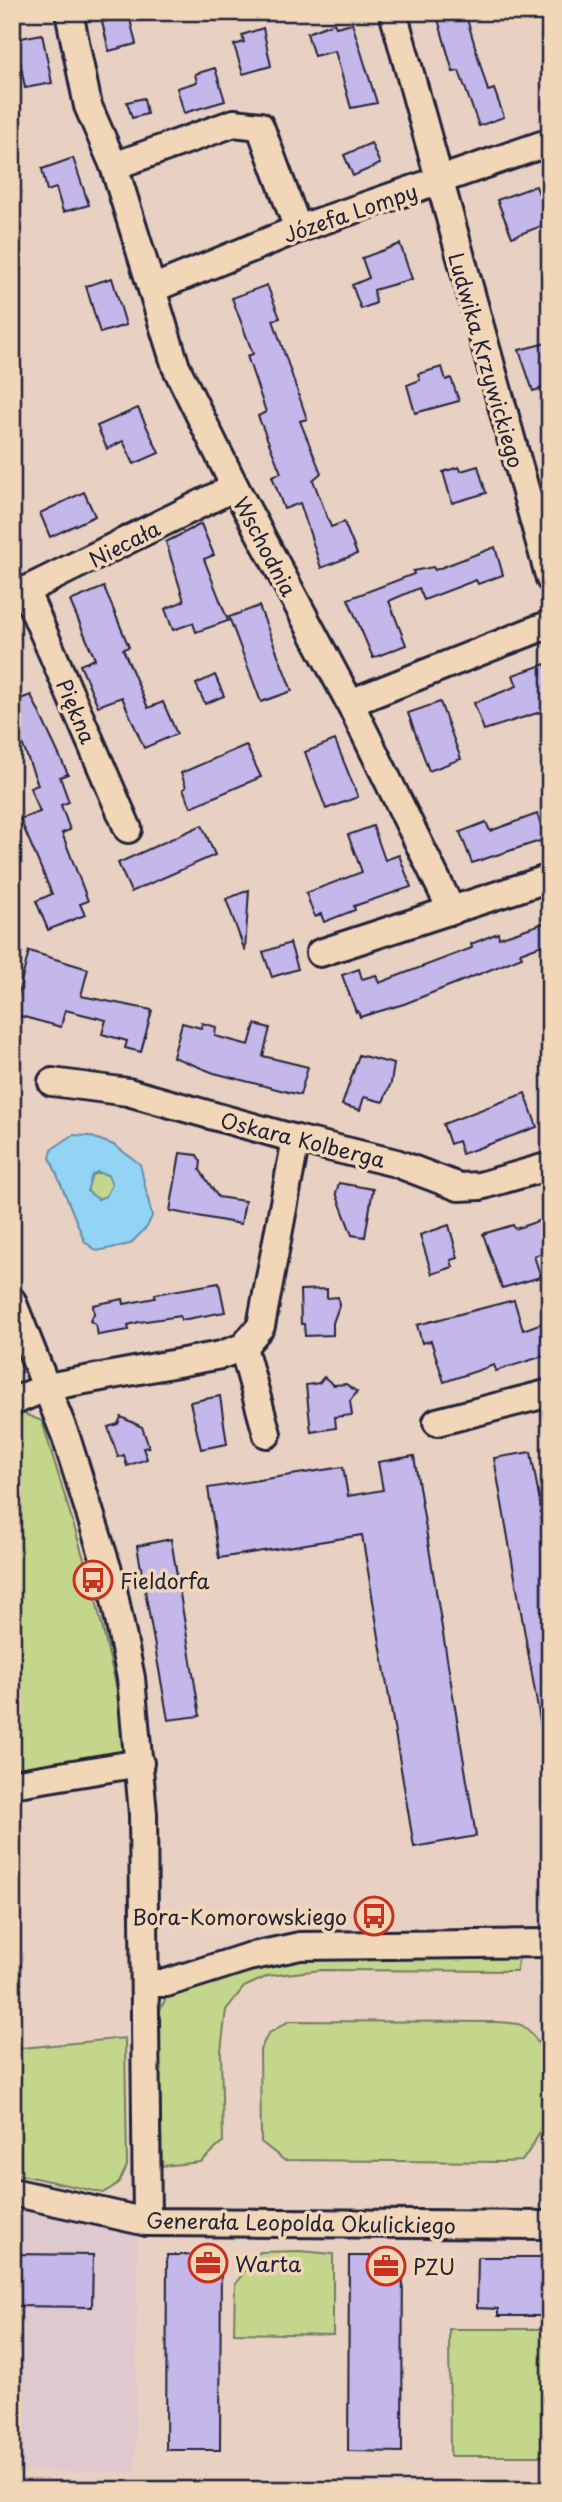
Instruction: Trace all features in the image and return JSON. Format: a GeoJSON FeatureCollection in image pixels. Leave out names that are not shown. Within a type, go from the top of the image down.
{"type":"FeatureCollection","features":[{"type":"Feature","properties":{"kind":"street","name":"Wschodnia"},"geometry":{"type":"LineString","coordinates":[[69,12],[88,106],[114,166],[176,367],[235,487],[349,703],[452,911]]}},
{"type":"Feature","properties":{"kind":"street","name":"Ludwika Krzywickiego"},"geometry":{"type":"LineString","coordinates":[[393,12],[437,182],[550,579]]}},
{"type":"Feature","properties":{"kind":"street"},"geometry":{"type":"LineString","coordinates":[[114,166],[234,123],[260,126],[298,229]]}},
{"type":"Feature","properties":{"kind":"street","name":"Józefa Lompy"},"geometry":{"type":"LineString","coordinates":[[152,289],[298,229],[550,142]]}},
{"type":"Feature","properties":{"kind":"street","name":"Niecała"},"geometry":{"type":"LineString","coordinates":[[19,595],[235,487]]}},
{"type":"Feature","properties":{"kind":"street","name":"Piękna"},"geometry":{"type":"LineString","coordinates":[[19,595],[128,830]]}},
{"type":"Feature","properties":{"kind":"street"},"geometry":{"type":"LineString","coordinates":[[349,703],[550,624]]}},
{"type":"Feature","properties":{"kind":"street"},"geometry":{"type":"LineString","coordinates":[[320,953],[550,878]]}},
{"type":"Feature","properties":{"kind":"street","name":"Oskara Kolberga"},"geometry":{"type":"LineString","coordinates":[[52,1083],[128,1092],[296,1139],[396,1163],[459,1188],[480,1186],[550,1166]]}},
{"type":"Feature","properties":{"kind":"street"},"geometry":{"type":"LineString","coordinates":[[12,1402],[47,1387],[221,1355],[243,1347],[261,1326],[269,1296],[296,1139]]}},
{"type":"Feature","properties":{"kind":"street"},"geometry":{"type":"LineString","coordinates":[[12,1301],[47,1387],[111,1580],[131,1678],[140,1763],[147,1983],[147,2222]]}},
{"type":"Feature","properties":{"kind":"street"},"geometry":{"type":"LineString","coordinates":[[243,1347],[267,1434]]}},
{"type":"Feature","properties":{"kind":"street"},"geometry":{"type":"LineString","coordinates":[[437,1422],[550,1394]]}},
{"type":"Feature","properties":{"kind":"street"},"geometry":{"type":"LineString","coordinates":[[12,1784],[140,1763]]}},
{"type":"Feature","properties":{"kind":"street"},"geometry":{"type":"LineString","coordinates":[[147,1983],[166,1983],[248,1957],[300,1945],[550,1942]]}},
{"type":"Feature","properties":{"kind":"street","name":"Generała Leopolda Okulickiego"},"geometry":{"type":"LineString","coordinates":[[12,2192],[147,2222],[550,2225]]}},
{"type":"Feature","properties":{"kind":"shaded area"},"geometry":{"type":"Polygon","coordinates":[[[12,2181],[138,2207],[135,2472],[12,2471],[12,2181]]]}},
{"type":"Feature","properties":{"kind":"green space"},"geometry":{"type":"Polygon","coordinates":[[[100,1173],[109,1177],[113,1186],[109,1195],[100,1199],[91,1195],[87,1186],[91,1177],[100,1173]]]}},
{"type":"Feature","properties":{"kind":"green space"},"geometry":{"type":"Polygon","coordinates":[[[12,1409],[42,1421],[94,1592],[132,1753],[12,1769],[12,1409]]]}},
{"type":"Feature","properties":{"kind":"green space"},"geometry":{"type":"Polygon","coordinates":[[[334,1954],[519,1954],[517,1971],[321,1970],[268,1976],[244,1987],[226,2010],[221,2051],[223,2142],[201,2162],[162,2166],[158,2014],[166,1998],[178,1991],[272,1962],[334,1954]]]}},
{"type":"Feature","properties":{"kind":"green space"},"geometry":{"type":"Polygon","coordinates":[[[289,2021],[496,2022],[523,2026],[538,2044],[546,2070],[547,2098],[539,2133],[522,2161],[284,2160],[261,2142],[260,2050],[268,2034],[289,2021]]]}},
{"type":"Feature","properties":{"kind":"green space"},"geometry":{"type":"Polygon","coordinates":[[[125,2038],[127,2166],[119,2183],[103,2193],[12,2173],[12,2049],[125,2038]]]}},
{"type":"Feature","properties":{"kind":"green space"},"geometry":{"type":"Polygon","coordinates":[[[260,2252],[333,2254],[333,2335],[234,2333],[235,2284],[260,2252]]]}},
{"type":"Feature","properties":{"kind":"green space"},"geometry":{"type":"Polygon","coordinates":[[[449,2329],[550,2329],[550,2456],[450,2456],[449,2329]]]}},
{"type":"Feature","properties":{"kind":"water"},"geometry":{"type":"Polygon","coordinates":[[[73,1135],[89,1136],[114,1145],[140,1164],[152,1216],[147,1227],[130,1244],[97,1251],[85,1242],[50,1158],[52,1149],[73,1135]],[[97,1172],[92,1175],[87,1191],[98,1199],[106,1196],[112,1185],[108,1175],[97,1172]]]}},
{"type":"Feature","properties":{"kind":"building"},"geometry":{"type":"Polygon","coordinates":[[[436,12],[465,12],[488,91],[494,89],[504,117],[479,126],[459,71],[453,72],[436,12]]]}},
{"type":"Feature","properties":{"kind":"building"},"geometry":{"type":"Polygon","coordinates":[[[129,15],[136,44],[109,51],[102,22],[129,15]]]}},
{"type":"Feature","properties":{"kind":"building"},"geometry":{"type":"Polygon","coordinates":[[[334,23],[336,27],[352,23],[377,103],[351,108],[335,51],[314,56],[307,33],[334,23]]]}},
{"type":"Feature","properties":{"kind":"building"},"geometry":{"type":"Polygon","coordinates":[[[263,28],[271,66],[243,74],[234,45],[244,42],[242,35],[263,28]]]}},
{"type":"Feature","properties":{"kind":"building"},"geometry":{"type":"Polygon","coordinates":[[[42,34],[52,83],[25,88],[16,39],[42,34]]]}},
{"type":"Feature","properties":{"kind":"building"},"geometry":{"type":"Polygon","coordinates":[[[215,68],[225,101],[184,113],[177,88],[197,82],[195,74],[215,68]]]}},
{"type":"Feature","properties":{"kind":"building"},"geometry":{"type":"Polygon","coordinates":[[[144,98],[147,114],[132,118],[127,102],[144,98]]]}},
{"type":"Feature","properties":{"kind":"building"},"geometry":{"type":"Polygon","coordinates":[[[371,143],[380,164],[353,176],[344,155],[371,143]]]}},
{"type":"Feature","properties":{"kind":"building"},"geometry":{"type":"Polygon","coordinates":[[[73,158],[89,205],[63,212],[56,188],[47,191],[42,169],[73,158]]]}},
{"type":"Feature","properties":{"kind":"building"},"geometry":{"type":"Polygon","coordinates":[[[536,186],[550,223],[512,237],[497,200],[536,186]]]}},
{"type":"Feature","properties":{"kind":"building"},"geometry":{"type":"Polygon","coordinates":[[[400,244],[412,279],[374,290],[376,303],[361,309],[352,285],[369,278],[362,258],[400,244]]]}},
{"type":"Feature","properties":{"kind":"building"},"geometry":{"type":"Polygon","coordinates":[[[112,278],[126,325],[100,333],[86,286],[112,278]]]}},
{"type":"Feature","properties":{"kind":"building"},"geometry":{"type":"Polygon","coordinates":[[[267,285],[280,318],[273,320],[307,419],[300,421],[321,473],[313,480],[331,527],[344,522],[357,554],[321,568],[300,503],[284,509],[272,476],[281,473],[258,416],[266,412],[247,356],[253,354],[232,298],[267,285]]]}},
{"type":"Feature","properties":{"kind":"building"},"geometry":{"type":"Polygon","coordinates":[[[550,342],[550,386],[533,391],[519,350],[550,342]]]}},
{"type":"Feature","properties":{"kind":"building"},"geometry":{"type":"Polygon","coordinates":[[[442,367],[446,380],[451,378],[459,401],[415,413],[407,385],[420,380],[418,374],[442,367]]]}},
{"type":"Feature","properties":{"kind":"building"},"geometry":{"type":"Polygon","coordinates":[[[138,408],[159,453],[134,464],[123,441],[107,449],[97,426],[138,408]]]}},
{"type":"Feature","properties":{"kind":"building"},"geometry":{"type":"Polygon","coordinates":[[[478,466],[486,493],[452,503],[443,472],[459,467],[461,471],[478,466]]]}},
{"type":"Feature","properties":{"kind":"building"},"geometry":{"type":"Polygon","coordinates":[[[84,492],[95,516],[50,537],[40,513],[84,492]]]}},
{"type":"Feature","properties":{"kind":"building"},"geometry":{"type":"Polygon","coordinates":[[[201,524],[214,555],[204,559],[228,621],[196,632],[193,623],[173,630],[165,609],[184,601],[166,542],[201,524]]]}},
{"type":"Feature","properties":{"kind":"building"},"geometry":{"type":"Polygon","coordinates":[[[495,547],[503,575],[478,584],[476,580],[424,600],[419,588],[389,601],[406,645],[373,658],[348,599],[414,574],[413,571],[433,567],[435,570],[495,547]]]}},
{"type":"Feature","properties":{"kind":"building"},"geometry":{"type":"Polygon","coordinates":[[[104,587],[129,647],[123,649],[148,708],[163,702],[177,734],[144,748],[122,697],[98,706],[80,665],[95,659],[70,601],[104,587]]]}},
{"type":"Feature","properties":{"kind":"building"},"geometry":{"type":"Polygon","coordinates":[[[259,606],[292,691],[261,702],[229,617],[259,606]]]}},
{"type":"Feature","properties":{"kind":"building"},"geometry":{"type":"Polygon","coordinates":[[[545,664],[550,678],[550,709],[484,730],[474,703],[517,686],[513,675],[545,664]]]}},
{"type":"Feature","properties":{"kind":"building"},"geometry":{"type":"Polygon","coordinates":[[[215,675],[224,696],[205,704],[196,684],[215,675]]]}},
{"type":"Feature","properties":{"kind":"building"},"geometry":{"type":"Polygon","coordinates":[[[31,695],[68,774],[60,777],[69,802],[61,805],[70,830],[62,833],[88,901],[80,904],[85,915],[48,930],[36,901],[52,894],[20,819],[40,812],[30,788],[38,785],[20,738],[12,741],[12,702],[31,695]]]}},
{"type":"Feature","properties":{"kind":"building"},"geometry":{"type":"Polygon","coordinates":[[[440,702],[461,759],[429,771],[408,713],[440,702]]]}},
{"type":"Feature","properties":{"kind":"building"},"geometry":{"type":"Polygon","coordinates":[[[335,740],[358,797],[326,809],[305,752],[335,740]]]}},
{"type":"Feature","properties":{"kind":"building"},"geometry":{"type":"Polygon","coordinates":[[[246,745],[261,777],[191,807],[183,789],[186,787],[181,773],[246,745]]]}},
{"type":"Feature","properties":{"kind":"building"},"geometry":{"type":"Polygon","coordinates":[[[537,814],[546,839],[472,863],[460,832],[486,822],[490,831],[537,814]]]}},
{"type":"Feature","properties":{"kind":"building"},"geometry":{"type":"Polygon","coordinates":[[[202,825],[215,855],[131,892],[118,863],[202,825]]]}},
{"type":"Feature","properties":{"kind":"building"},"geometry":{"type":"Polygon","coordinates":[[[373,826],[385,860],[399,855],[411,887],[354,906],[355,910],[324,922],[321,914],[315,917],[306,893],[362,872],[348,835],[373,826]]]}},
{"type":"Feature","properties":{"kind":"building"},"geometry":{"type":"Polygon","coordinates":[[[249,890],[245,951],[226,899],[249,890]]]}},
{"type":"Feature","properties":{"kind":"building"},"geometry":{"type":"Polygon","coordinates":[[[550,921],[550,942],[520,953],[522,957],[404,1004],[360,1017],[342,975],[359,969],[362,979],[376,975],[379,983],[472,948],[471,944],[498,933],[499,938],[550,921]]]}},
{"type":"Feature","properties":{"kind":"building"},"geometry":{"type":"Polygon","coordinates":[[[290,943],[298,969],[272,977],[263,952],[290,943]]]}},
{"type":"Feature","properties":{"kind":"building"},"geometry":{"type":"Polygon","coordinates":[[[29,951],[88,969],[81,996],[152,1010],[141,1052],[125,1048],[127,1041],[102,1034],[106,1020],[65,1010],[61,1027],[13,1014],[29,951]]]}},
{"type":"Feature","properties":{"kind":"building"},"geometry":{"type":"Polygon","coordinates":[[[182,1023],[201,1028],[202,1023],[216,1027],[215,1036],[249,1045],[255,1024],[270,1028],[263,1056],[308,1067],[300,1095],[214,1073],[173,1057],[182,1023]]]}},
{"type":"Feature","properties":{"kind":"building"},"geometry":{"type":"Polygon","coordinates":[[[359,1055],[394,1064],[391,1083],[383,1102],[364,1097],[360,1110],[342,1105],[359,1055]]]}},
{"type":"Feature","properties":{"kind":"building"},"geometry":{"type":"Polygon","coordinates":[[[525,1093],[537,1127],[462,1154],[458,1141],[450,1144],[443,1124],[525,1093]]]}},
{"type":"Feature","properties":{"kind":"building"},"geometry":{"type":"Polygon","coordinates":[[[180,1153],[197,1155],[201,1162],[200,1170],[218,1197],[245,1201],[241,1224],[170,1211],[180,1153]]]}},
{"type":"Feature","properties":{"kind":"building"},"geometry":{"type":"Polygon","coordinates":[[[339,1183],[373,1189],[365,1237],[352,1235],[336,1193],[339,1183]]]}},
{"type":"Feature","properties":{"kind":"building"},"geometry":{"type":"Polygon","coordinates":[[[550,1217],[550,1250],[534,1256],[541,1277],[502,1288],[483,1234],[513,1225],[515,1229],[550,1217]]]}},
{"type":"Feature","properties":{"kind":"building"},"geometry":{"type":"Polygon","coordinates":[[[449,1225],[458,1258],[451,1260],[453,1267],[432,1274],[420,1235],[449,1225]]]}},
{"type":"Feature","properties":{"kind":"building"},"geometry":{"type":"Polygon","coordinates":[[[219,1283],[225,1312],[181,1320],[180,1316],[139,1322],[128,1325],[129,1330],[98,1335],[96,1325],[90,1321],[94,1314],[93,1305],[123,1299],[124,1304],[155,1298],[155,1294],[219,1283]]]}},
{"type":"Feature","properties":{"kind":"building"},"geometry":{"type":"Polygon","coordinates":[[[327,1289],[327,1298],[338,1297],[339,1306],[333,1323],[333,1335],[305,1336],[304,1324],[301,1324],[300,1290],[327,1289]]]}},
{"type":"Feature","properties":{"kind":"building"},"geometry":{"type":"Polygon","coordinates":[[[514,1300],[523,1330],[550,1320],[550,1354],[496,1371],[494,1365],[444,1382],[431,1341],[422,1343],[417,1325],[514,1300]]]}},
{"type":"Feature","properties":{"kind":"building"},"geometry":{"type":"Polygon","coordinates":[[[324,1377],[334,1385],[346,1384],[357,1392],[350,1401],[352,1415],[335,1417],[336,1428],[311,1432],[306,1385],[319,1383],[324,1377]]]}},
{"type":"Feature","properties":{"kind":"building"},"geometry":{"type":"Polygon","coordinates":[[[220,1396],[227,1444],[201,1449],[190,1402],[220,1396]]]}},
{"type":"Feature","properties":{"kind":"building"},"geometry":{"type":"Polygon","coordinates":[[[121,1417],[142,1427],[149,1447],[143,1448],[147,1459],[127,1466],[124,1455],[118,1457],[108,1427],[118,1424],[121,1417]]]}},
{"type":"Feature","properties":{"kind":"building"},"geometry":{"type":"Polygon","coordinates":[[[531,1452],[550,1560],[550,1725],[541,1726],[494,1458],[531,1452]]]}},
{"type":"Feature","properties":{"kind":"building"},"geometry":{"type":"Polygon","coordinates":[[[414,1456],[476,1836],[414,1847],[362,1535],[219,1558],[208,1488],[343,1467],[348,1496],[383,1490],[378,1462],[414,1456]]]}},
{"type":"Feature","properties":{"kind":"building"},"geometry":{"type":"Polygon","coordinates":[[[171,1539],[200,1716],[168,1720],[137,1546],[171,1539]]]}},
{"type":"Feature","properties":{"kind":"building"},"geometry":{"type":"Polygon","coordinates":[[[12,2254],[93,2255],[92,2307],[12,2306],[12,2254]]]}},
{"type":"Feature","properties":{"kind":"building"},"geometry":{"type":"Polygon","coordinates":[[[167,2255],[221,2255],[220,2450],[166,2450],[167,2255]]]}},
{"type":"Feature","properties":{"kind":"building"},"geometry":{"type":"Polygon","coordinates":[[[349,2256],[403,2256],[402,2452],[348,2451],[349,2256]]]}},
{"type":"Feature","properties":{"kind":"building"},"geometry":{"type":"Polygon","coordinates":[[[478,2257],[550,2257],[550,2316],[498,2316],[498,2309],[477,2308],[478,2257]]]}},
{"type":"Feature","properties":{"kind":"place","name":"Fieldorfa"},"geometry":{"type":"Point","coordinates":[93,1580]}},
{"type":"Feature","properties":{"kind":"place","name":"Bora-Komorowskiego"},"geometry":{"type":"Point","coordinates":[374,1916]}},
{"type":"Feature","properties":{"kind":"place","name":"Warta"},"geometry":{"type":"Point","coordinates":[208,2263]}},
{"type":"Feature","properties":{"kind":"place","name":"PZU"},"geometry":{"type":"Point","coordinates":[386,2266]}}]}
